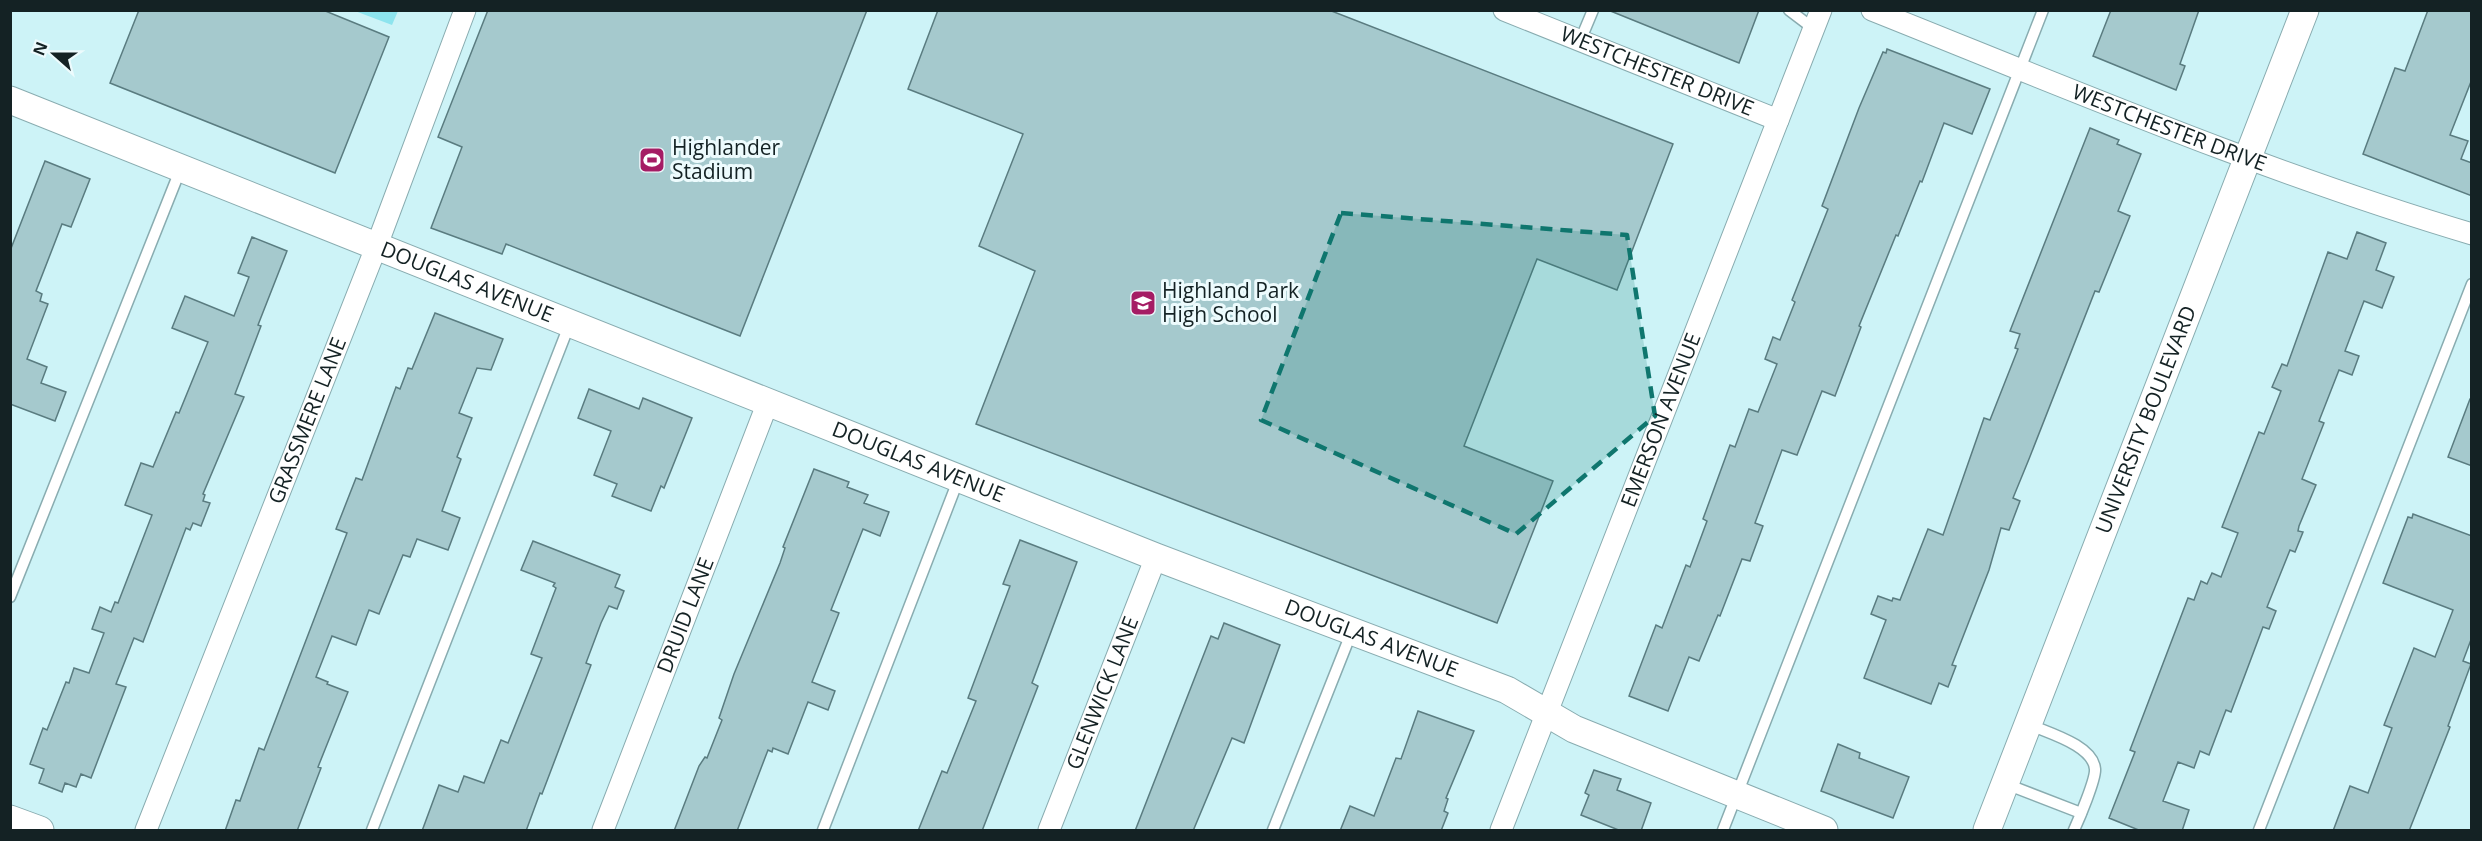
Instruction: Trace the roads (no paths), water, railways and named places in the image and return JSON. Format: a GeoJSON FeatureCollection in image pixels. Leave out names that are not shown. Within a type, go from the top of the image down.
{"type":"FeatureCollection","features":[{"type":"Feature","properties":{"kind":"street","name":"GRASSMERE LANE"},"geometry":{"type":"LineString","coordinates":[[146,831],[377,245],[465,10]]}},
{"type":"Feature","properties":{"kind":"street","name":"WESTCHESTER DRIVE"},"geometry":{"type":"LineString","coordinates":[[1504,10],[1529,15],[1580,41],[1778,120]]}},
{"type":"Feature","properties":{"kind":"street","name":"WESTCHESTER DRIVE"},"geometry":{"type":"LineString","coordinates":[[1872,10],[2247,159],[2391,210],[2472,234]]}},
{"type":"Feature","properties":{"kind":"street","name":"UNIVERSITY BOULEVARD"},"geometry":{"type":"LineString","coordinates":[[1987,831],[2305,10]]}},
{"type":"Feature","properties":{"kind":"street","name":"EMERSON AVENUE"},"geometry":{"type":"LineString","coordinates":[[1501,831],[1817,20]]}},
{"type":"Feature","properties":{"kind":"street","name":"DOUGLAS AVENUE"},"geometry":{"type":"LineString","coordinates":[[10,100],[1156,557],[1507,690],[1574,729],[1824,831]]}},
{"type":"Feature","properties":{"kind":"street","name":"DRUID LANE"},"geometry":{"type":"LineString","coordinates":[[603,831],[768,402]]}},
{"type":"Feature","properties":{"kind":"street","name":"GLENWICK LANE"},"geometry":{"type":"LineString","coordinates":[[1049,831],[1156,557]]}},
{"type":"Feature","properties":{"kind":"street"},"geometry":{"type":"LineString","coordinates":[[10,819],[40,831]]}},
{"type":"Feature","properties":{"kind":"lane"},"geometry":{"type":"LineString","coordinates":[[1580,41],[1593,10]]}},
{"type":"Feature","properties":{"kind":"lane"},"geometry":{"type":"LineString","coordinates":[[1789,10],[1817,20]]}},
{"type":"Feature","properties":{"kind":"lane"},"geometry":{"type":"LineString","coordinates":[[1723,831],[2043,10]]}},
{"type":"Feature","properties":{"kind":"lane"},"geometry":{"type":"LineString","coordinates":[[10,597],[181,168]]}},
{"type":"Feature","properties":{"kind":"lane"},"geometry":{"type":"LineString","coordinates":[[2259,831],[2472,284]]}},
{"type":"Feature","properties":{"kind":"lane"},"geometry":{"type":"LineString","coordinates":[[372,831],[570,323]]}},
{"type":"Feature","properties":{"kind":"lane"},"geometry":{"type":"LineString","coordinates":[[823,831],[959,478]]}},
{"type":"Feature","properties":{"kind":"lane"},"geometry":{"type":"LineString","coordinates":[[1273,831],[1352,630]]}},
{"type":"Feature","properties":{"kind":"lane"},"geometry":{"type":"LineString","coordinates":[[2028,724],[2078,746],[2091,755],[2096,770],[2074,831]]}},
{"type":"Feature","properties":{"kind":"lane"},"geometry":{"type":"LineString","coordinates":[[2005,784],[2081,813]]}},
{"type":"Feature","properties":{"kind":"place","name":"Highlander Stadium"},"geometry":{"type":"Point","coordinates":[652,160]}},
{"type":"Feature","properties":{"kind":"place","name":"Highland Park High School"},"geometry":{"type":"Point","coordinates":[1143,303]}}]}
